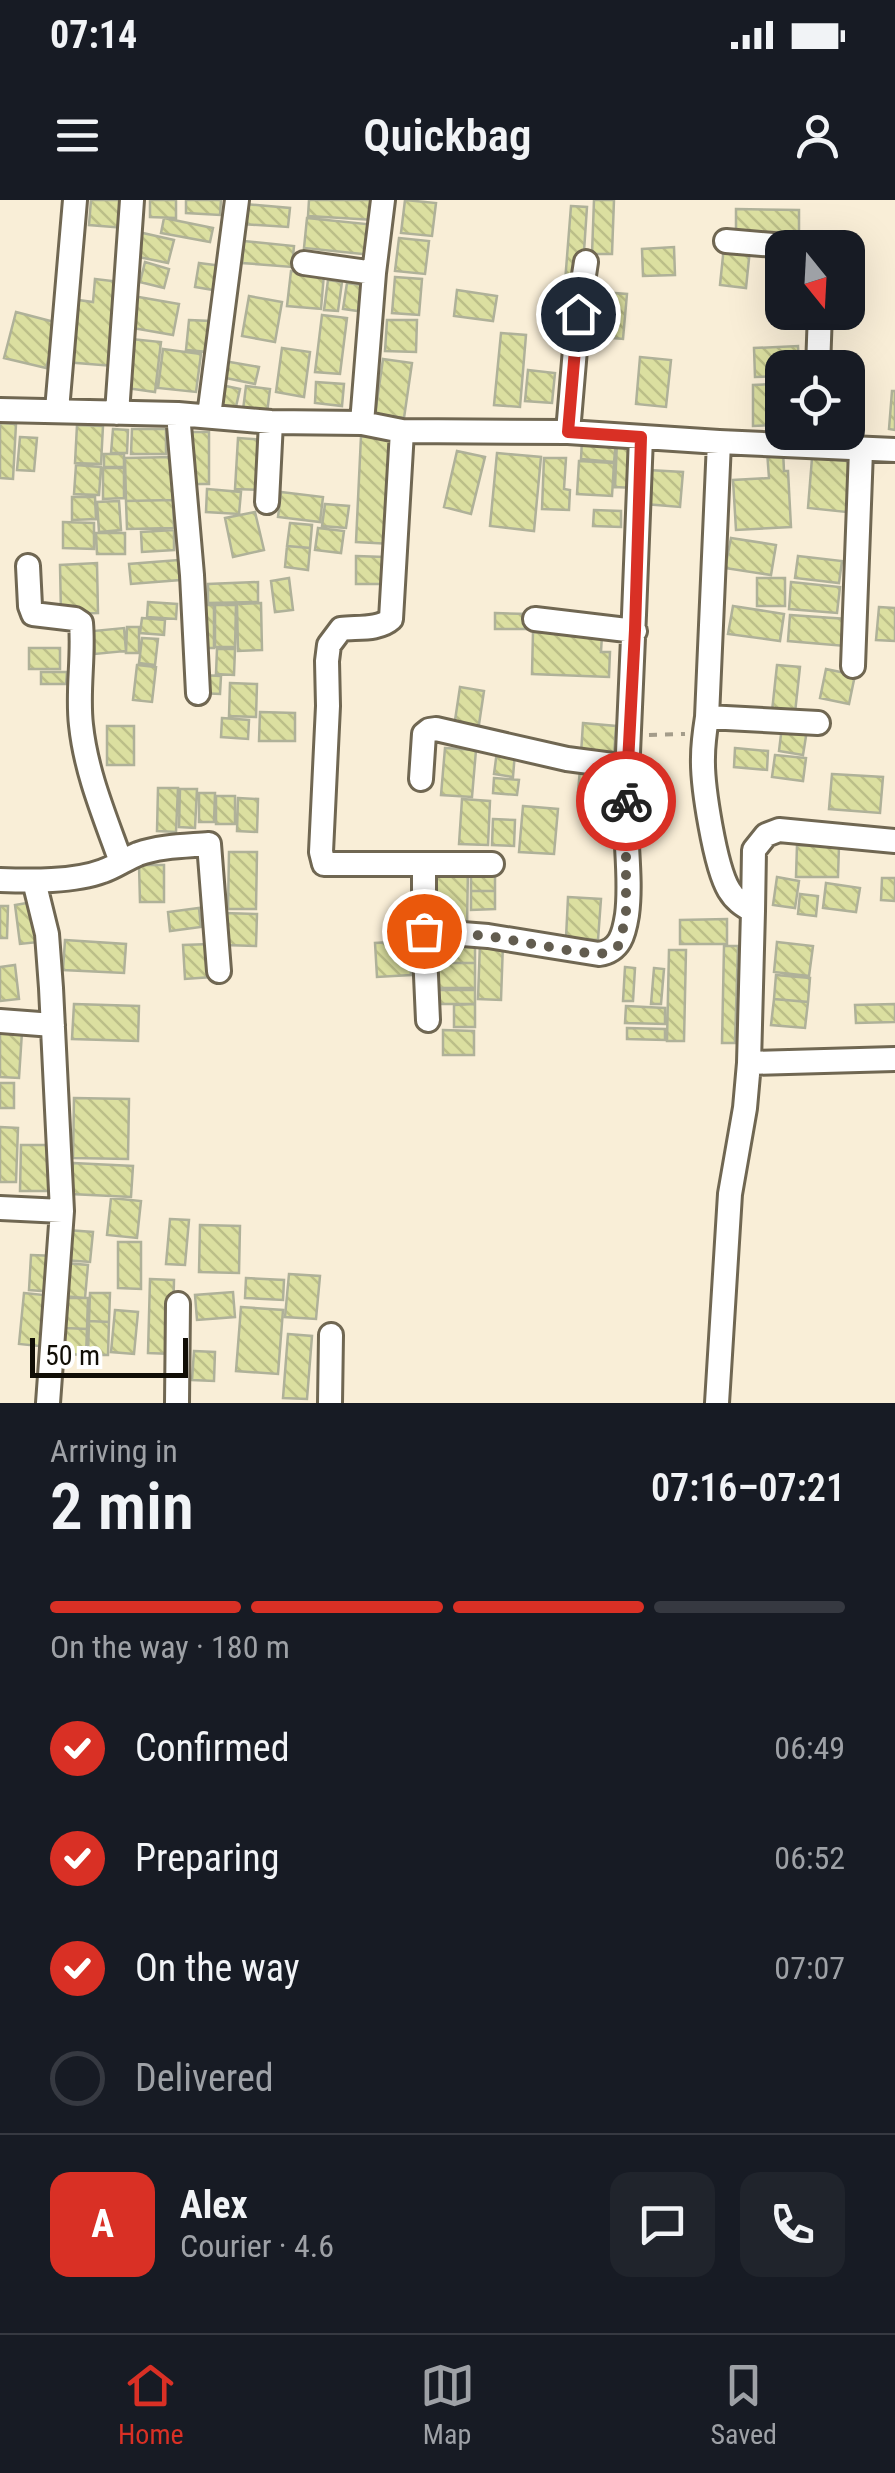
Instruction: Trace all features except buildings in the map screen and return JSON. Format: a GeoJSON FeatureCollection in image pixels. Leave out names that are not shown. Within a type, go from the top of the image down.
{"type":"FeatureCollection","features":[{"type":"Feature","properties":{"kind":"street"},"geometry":{"type":"LineString","coordinates":[[57,410],[75,200]]}},
{"type":"Feature","properties":{"kind":"street"},"geometry":{"type":"LineString","coordinates":[[117,413],[132,200]]}},
{"type":"Feature","properties":{"kind":"street"},"geometry":{"type":"LineString","coordinates":[[209,416],[238,200]]}},
{"type":"Feature","properties":{"kind":"street"},"geometry":{"type":"LineString","coordinates":[[362,423],[383,200]]}},
{"type":"Feature","properties":{"kind":"street"},"geometry":{"type":"LineString","coordinates":[[726,241],[765,244]]}},
{"type":"Feature","properties":{"kind":"street"},"geometry":{"type":"LineString","coordinates":[[568,432],[586,262]]}},
{"type":"Feature","properties":{"kind":"street"},"geometry":{"type":"LineString","coordinates":[[304,263],[374,273]]}},
{"type":"Feature","properties":{"kind":"street"},"geometry":{"type":"LineString","coordinates":[[0,410],[362,423],[402,431],[568,432],[719,442],[765,441]]}},
{"type":"Feature","properties":{"kind":"street"},"geometry":{"type":"LineString","coordinates":[[178,414],[198,692]]}},
{"type":"Feature","properties":{"kind":"street"},"geometry":{"type":"LineString","coordinates":[[267,502],[271,422]]}},
{"type":"Feature","properties":{"kind":"street"},"geometry":{"type":"LineString","coordinates":[[402,431],[391,619],[381,626],[341,628],[329,645],[321,852],[324,864],[492,864]]}},
{"type":"Feature","properties":{"kind":"street"},"geometry":{"type":"LineString","coordinates":[[424,931],[488,936],[588,953],[610,952],[618,946],[626,918],[641,437]]}},
{"type":"Feature","properties":{"kind":"street"},"geometry":{"type":"LineString","coordinates":[[719,442],[703,756],[707,800],[724,881],[741,904],[753,910]]}},
{"type":"Feature","properties":{"kind":"street"},"geometry":{"type":"LineString","coordinates":[[854,666],[861,450]]}},
{"type":"Feature","properties":{"kind":"street"},"geometry":{"type":"LineString","coordinates":[[865,450],[895,450]]}},
{"type":"Feature","properties":{"kind":"street"},"geometry":{"type":"LineString","coordinates":[[28,566],[33,614],[80,622],[80,722],[113,866]]}},
{"type":"Feature","properties":{"kind":"street"},"geometry":{"type":"LineString","coordinates":[[535,618],[635,630]]}},
{"type":"Feature","properties":{"kind":"street"},"geometry":{"type":"LineString","coordinates":[[706,725],[818,723]]}},
{"type":"Feature","properties":{"kind":"street"},"geometry":{"type":"LineString","coordinates":[[421,779],[424,734],[436,728],[567,759],[628,767]]}},
{"type":"Feature","properties":{"kind":"street"},"geometry":{"type":"LineString","coordinates":[[717,1403],[730,1194],[746,1108],[754,850],[766,835],[780,830],[895,841]]}},
{"type":"Feature","properties":{"kind":"street"},"geometry":{"type":"LineString","coordinates":[[0,880],[34,880],[113,866],[152,850],[209,844],[219,971]]}},
{"type":"Feature","properties":{"kind":"street"},"geometry":{"type":"LineString","coordinates":[[424,866],[428,1020]]}},
{"type":"Feature","properties":{"kind":"street"},"geometry":{"type":"LineString","coordinates":[[34,880],[47,934],[62,1210],[48,1403]]}},
{"type":"Feature","properties":{"kind":"street"},"geometry":{"type":"LineString","coordinates":[[0,1021],[53,1026]]}},
{"type":"Feature","properties":{"kind":"street"},"geometry":{"type":"LineString","coordinates":[[749,1063],[895,1059]]}},
{"type":"Feature","properties":{"kind":"street"},"geometry":{"type":"LineString","coordinates":[[0,1208],[62,1210]]}},
{"type":"Feature","properties":{"kind":"street"},"geometry":{"type":"LineString","coordinates":[[177,1403],[178,1304]]}},
{"type":"Feature","properties":{"kind":"street"},"geometry":{"type":"LineString","coordinates":[[330,1403],[331,1334]]}},
{"type":"Feature","properties":{"kind":"path"},"geometry":{"type":"LineString","coordinates":[[630,736],[706,725]]}},
{"type":"Feature","properties":{"kind":"way so far"},"geometry":{"type":"LineString","coordinates":[[424,931],[488,936],[578,952],[610,952],[618,946],[628,902],[626,801]]}},
{"type":"Feature","properties":{"kind":"route"},"geometry":{"type":"LineString","coordinates":[[578,314],[568,432],[641,437],[626,801]]}}]}
